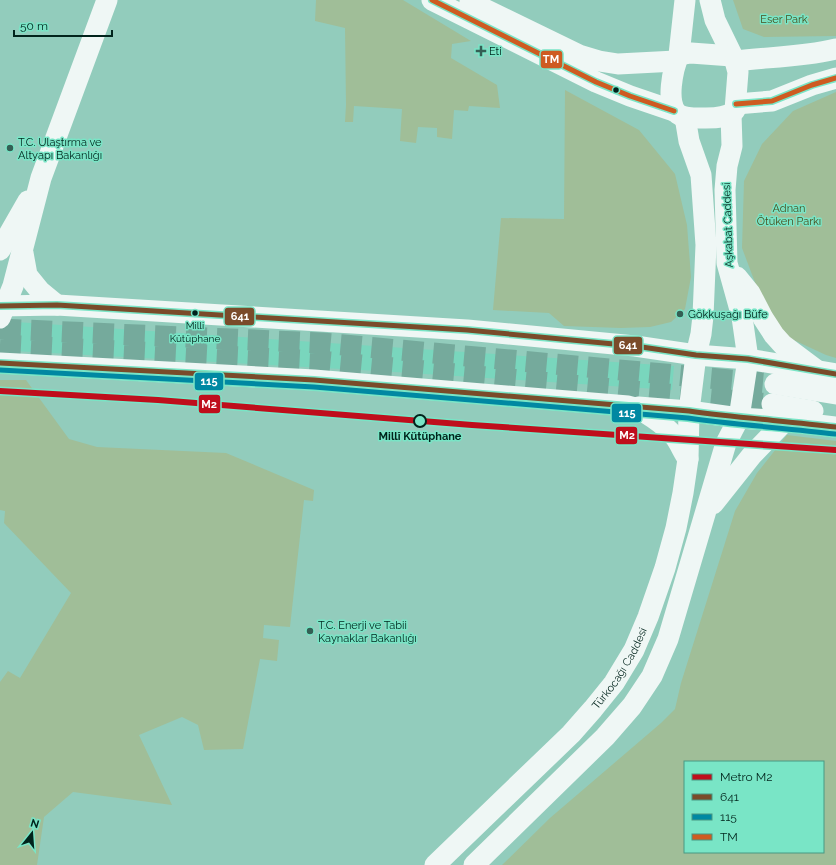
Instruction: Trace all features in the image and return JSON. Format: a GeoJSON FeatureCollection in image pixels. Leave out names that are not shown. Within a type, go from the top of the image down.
{"type":"FeatureCollection","features":[{"type":"Feature","properties":{"kind":"main road"},"geometry":{"type":"LineString","coordinates":[[432,0],[596,82],[680,114],[716,118],[733,109],[772,101],[812,85],[836,78]]}},
{"type":"Feature","properties":{"kind":"main road"},"geometry":{"type":"LineString","coordinates":[[465,0],[572,51],[599,61],[618,64],[677,58],[691,53],[734,58],[793,57],[836,49]]}},
{"type":"Feature","properties":{"kind":"main road"},"geometry":{"type":"LineString","coordinates":[[680,114],[670,95],[685,0]]}},
{"type":"Feature","properties":{"kind":"main road"},"geometry":{"type":"LineString","coordinates":[[710,0],[715,20],[734,58],[738,72],[733,109]]}},
{"type":"Feature","properties":{"kind":"main road"},"geometry":{"type":"LineString","coordinates":[[106,1],[41,178],[13,286],[2,310],[57,305],[467,330],[635,346],[696,355],[748,359],[827,373]]}},
{"type":"Feature","properties":{"kind":"main road","name":"Aşkabat Caddesi"},"geometry":{"type":"LineString","coordinates":[[733,109],[732,146],[727,166],[725,190],[727,263],[742,317],[748,359],[739,418]]}},
{"type":"Feature","properties":{"kind":"main road","name":"Aşkabat Caddesi"},"geometry":{"type":"LineString","coordinates":[[680,114],[701,175],[706,245],[703,316],[701,334],[696,355],[689,411]]}},
{"type":"Feature","properties":{"kind":"main road"},"geometry":{"type":"LineString","coordinates":[[0,250],[41,178]]}},
{"type":"Feature","properties":{"kind":"main road"},"geometry":{"type":"LineString","coordinates":[[22,250],[27,275],[40,291],[57,305]]}},
{"type":"Feature","properties":{"kind":"main road"},"geometry":{"type":"LineString","coordinates":[[727,263],[750,294],[774,335],[783,345],[827,373]]}},
{"type":"Feature","properties":{"kind":"main road"},"geometry":{"type":"LineString","coordinates":[[0,363],[314,380],[689,411],[739,418],[785,421],[836,427]]}},
{"type":"Feature","properties":{"kind":"main road"},"geometry":{"type":"LineString","coordinates":[[775,384],[836,394]]}},
{"type":"Feature","properties":{"kind":"main road"},"geometry":{"type":"LineString","coordinates":[[772,404],[836,415]]}},
{"type":"Feature","properties":{"kind":"main road"},"geometry":{"type":"LineString","coordinates":[[630,406],[652,417],[664,427],[675,438],[688,460]]}},
{"type":"Feature","properties":{"kind":"main road","name":"Türkocağı Caddesi"},"geometry":{"type":"LineString","coordinates":[[435,865],[571,734],[614,683],[634,650],[648,618],[676,528],[688,460],[689,411]]}},
{"type":"Feature","properties":{"kind":"main road"},"geometry":{"type":"LineString","coordinates":[[474,865],[605,737],[636,700],[652,676],[668,639],[726,443],[739,418]]}},
{"type":"Feature","properties":{"kind":"main road"},"geometry":{"type":"LineString","coordinates":[[706,513],[752,455],[785,421]]}},
{"type":"Feature","properties":{"kind":"shaded area"},"geometry":{"type":"Polygon","coordinates":[[[16,322],[674,366],[672,390],[379,371],[14,351],[16,322]]]}},
{"type":"Feature","properties":{"kind":"green space"},"geometry":{"type":"Polygon","coordinates":[[[316,0],[403,0],[471,41],[452,44],[451,58],[497,85],[500,108],[469,106],[468,111],[454,110],[452,139],[437,137],[437,128],[418,127],[416,143],[400,141],[402,109],[354,106],[353,122],[345,122],[345,28],[315,21],[316,0]]]}},
{"type":"Feature","properties":{"kind":"green space","name":"Eser Park"},"geometry":{"type":"Polygon","coordinates":[[[733,0],[836,0],[836,36],[764,37],[743,29],[733,0]]]}},
{"type":"Feature","properties":{"kind":"green space"},"geometry":{"type":"Polygon","coordinates":[[[565,90],[639,130],[675,174],[687,225],[691,277],[685,309],[671,322],[650,327],[621,328],[564,326],[549,313],[493,310],[501,218],[564,219],[565,90]]]}},
{"type":"Feature","properties":{"kind":"green space","name":"Adnan Ötüken Parkı"},"geometry":{"type":"Polygon","coordinates":[[[836,92],[836,358],[826,355],[785,336],[762,301],[742,248],[744,181],[762,144],[793,111],[836,92]]]}},
{"type":"Feature","properties":{"kind":"green space"},"geometry":{"type":"Polygon","coordinates":[[[0,380],[26,380],[69,439],[97,447],[226,453],[314,490],[313,501],[304,500],[290,627],[264,625],[263,638],[279,640],[277,661],[260,659],[243,749],[204,750],[198,725],[182,717],[139,735],[172,805],[73,792],[44,817],[37,865],[0,865],[0,682],[8,671],[20,678],[71,593],[4,523],[5,511],[0,510],[0,380]]]}},
{"type":"Feature","properties":{"kind":"green space"},"geometry":{"type":"Polygon","coordinates":[[[787,435],[836,441],[836,865],[502,865],[550,818],[661,723],[675,709],[681,683],[735,511],[757,473],[787,435]]]}},
{"type":"Feature","properties":{"kind":"tunnel"},"geometry":{"type":"LineString","coordinates":[[0,329],[322,343],[775,384]]}},
{"type":"Feature","properties":{"kind":"tunnel"},"geometry":{"type":"LineString","coordinates":[[0,345],[321,361],[772,404]]}},
{"type":"Feature","properties":{"kind":"metro line","name":"M2"},"geometry":{"type":"LineString","coordinates":[[0,391],[158,400],[472,425],[836,450]]}},
{"type":"Feature","properties":{"kind":"transit line","name":"TM"},"geometry":{"type":"LineString","coordinates":[[432,0],[596,82],[630,96],[674,111]]}},
{"type":"Feature","properties":{"kind":"transit line","name":"TM"},"geometry":{"type":"LineString","coordinates":[[736,104],[772,101],[812,85],[836,78]]}},
{"type":"Feature","properties":{"kind":"transit line","name":"641"},"geometry":{"type":"LineString","coordinates":[[0,306],[57,305],[467,330],[635,346],[696,355],[748,359],[836,374]]}},
{"type":"Feature","properties":{"kind":"transit line","name":"641"},"geometry":{"type":"LineString","coordinates":[[0,363],[314,380],[689,411],[836,427]]}},
{"type":"Feature","properties":{"kind":"transit line","name":"115"},"geometry":{"type":"LineString","coordinates":[[0,370],[314,387],[688,418],[835,434]]}},
{"type":"Feature","properties":{"kind":"place","name":"Eti"},"geometry":{"type":"Point","coordinates":[481,51]}},
{"type":"Feature","properties":{"kind":"place","name":"T.C. Ulaştırma ve Altyapı Bakanlığı"},"geometry":{"type":"Point","coordinates":[10,148]}},
{"type":"Feature","properties":{"kind":"place","name":"Milli Kütüphane"},"geometry":{"type":"Point","coordinates":[195,313]}},
{"type":"Feature","properties":{"kind":"place","name":"Gökkuşağı Büfe"},"geometry":{"type":"Point","coordinates":[680,314]}},
{"type":"Feature","properties":{"kind":"place","name":"Millî Kütüphane"},"geometry":{"type":"Point","coordinates":[420,421]}},
{"type":"Feature","properties":{"kind":"place","name":"T.C. Enerji ve Tabii Kaynaklar Bakanlığı"},"geometry":{"type":"Point","coordinates":[310,631]}}]}
